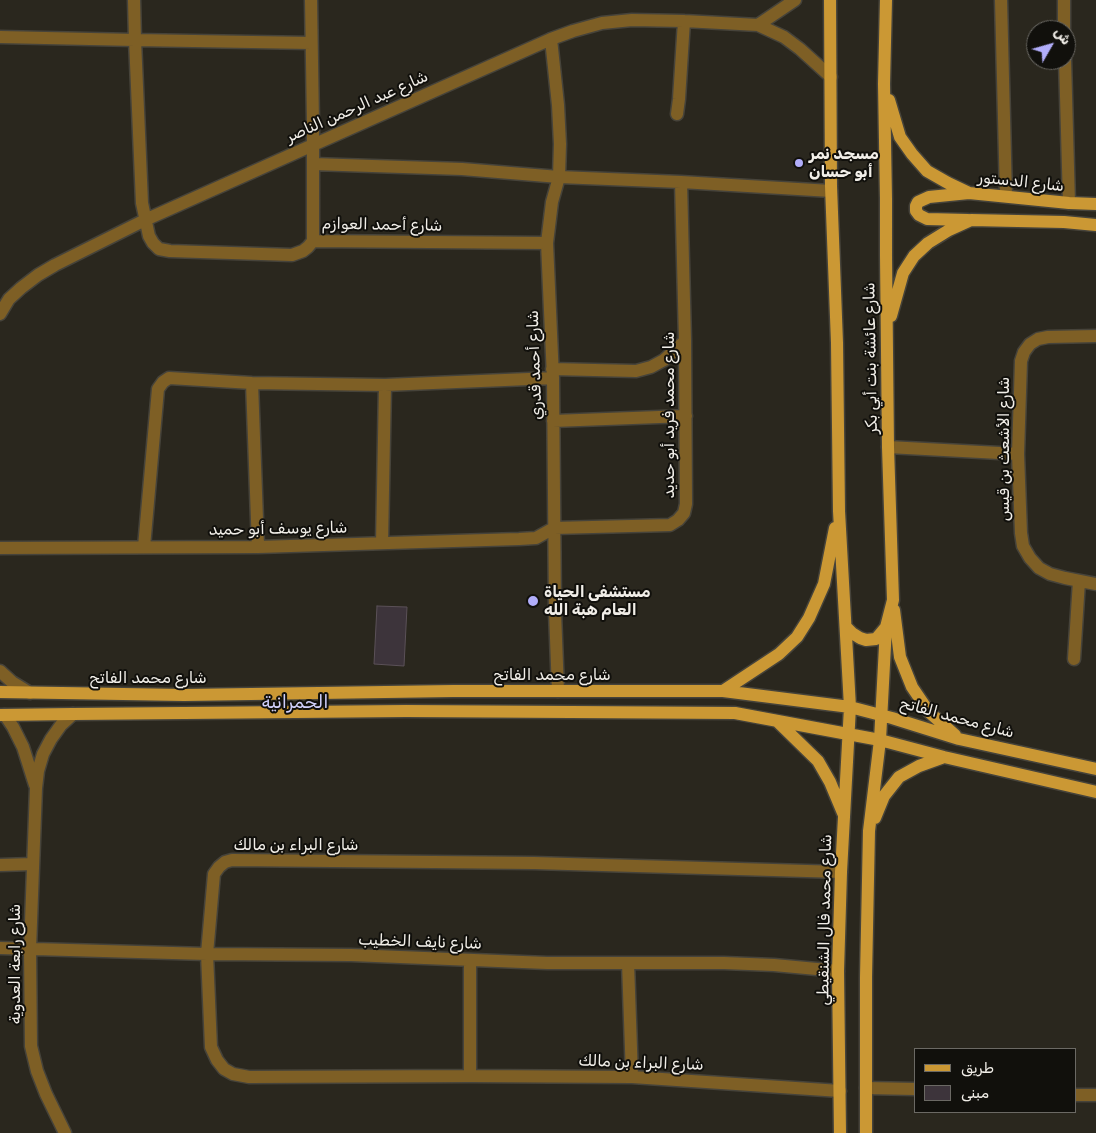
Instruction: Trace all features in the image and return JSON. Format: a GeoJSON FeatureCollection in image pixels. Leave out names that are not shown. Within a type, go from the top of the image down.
{"type":"FeatureCollection","features":[{"type":"Feature","properties":{"kind":"main road","name":"شارع عائشة بنت أبي بكر"},"geometry":{"type":"LineString","coordinates":[[830,0],[831,191],[837,343],[839,511],[850,707]]}},
{"type":"Feature","properties":{"kind":"main road","name":"شارع عائشة بنت أبي بكر"},"geometry":{"type":"LineString","coordinates":[[881,715],[886,627],[893,600],[888,447],[884,84],[886,0]]}},
{"type":"Feature","properties":{"kind":"main road","name":"شارع الدستور"},"geometry":{"type":"LineString","coordinates":[[884,84],[900,137],[927,171],[948,183],[969,193],[1096,204]]}},
{"type":"Feature","properties":{"kind":"main road"},"geometry":{"type":"LineString","coordinates":[[969,193],[929,196],[918,202],[916,211],[919,216],[927,219],[1064,222],[1096,225]]}},
{"type":"Feature","properties":{"kind":"main road"},"geometry":{"type":"LineString","coordinates":[[887,328],[903,273],[914,256],[928,243],[949,230],[972,220]]}},
{"type":"Feature","properties":{"kind":"main road"},"geometry":{"type":"LineString","coordinates":[[723,691],[779,654],[797,637],[809,618],[824,584],[839,511]]}},
{"type":"Feature","properties":{"kind":"main road"},"geometry":{"type":"LineString","coordinates":[[893,600],[900,658],[912,687],[929,712],[959,739]]}},
{"type":"Feature","properties":{"kind":"main road"},"geometry":{"type":"LineString","coordinates":[[846,627],[852,633],[866,640],[876,639],[886,627]]}},
{"type":"Feature","properties":{"kind":"main road","name":"شارع محمد الفاتح"},"geometry":{"type":"LineString","coordinates":[[0,692],[184,695],[453,691],[723,691],[850,707],[959,739],[1096,769]]}},
{"type":"Feature","properties":{"kind":"main road","name":"شارع محمد فال الشنقيطي"},"geometry":{"type":"LineString","coordinates":[[840,1133],[838,971],[850,707]]}},
{"type":"Feature","properties":{"kind":"main road"},"geometry":{"type":"LineString","coordinates":[[3,715],[396,711],[735,713],[880,740],[944,757],[1096,792]]}},
{"type":"Feature","properties":{"kind":"main road"},"geometry":{"type":"LineString","coordinates":[[866,1133],[866,977],[869,832],[880,740],[881,715]]}},
{"type":"Feature","properties":{"kind":"main road"},"geometry":{"type":"LineString","coordinates":[[777,721],[818,761],[830,782],[844,816]]}},
{"type":"Feature","properties":{"kind":"main road"},"geometry":{"type":"LineString","coordinates":[[869,832],[884,796],[899,777],[919,766],[944,757]]}},
{"type":"Feature","properties":{"kind":"street"},"geometry":{"type":"LineString","coordinates":[[134,0],[142,203],[149,236],[153,243],[159,249],[170,251],[292,255],[303,251],[312,241]]}},
{"type":"Feature","properties":{"kind":"street","name":"شارع أحمد العوازم"},"geometry":{"type":"LineString","coordinates":[[311,0],[312,241],[547,243]]}},
{"type":"Feature","properties":{"kind":"street"},"geometry":{"type":"LineString","coordinates":[[758,25],[795,0]]}},
{"type":"Feature","properties":{"kind":"street"},"geometry":{"type":"LineString","coordinates":[[1002,0],[1006,196]]}},
{"type":"Feature","properties":{"kind":"street"},"geometry":{"type":"LineString","coordinates":[[1064,0],[1064,20]]}},
{"type":"Feature","properties":{"kind":"street","name":"شارع عبد الرحمن الناصر"},"geometry":{"type":"LineString","coordinates":[[0,314],[9,300],[38,275],[145,220],[551,39],[573,31],[602,24],[632,20],[758,25],[789,41],[830,77]]}},
{"type":"Feature","properties":{"kind":"street"},"geometry":{"type":"LineString","coordinates":[[677,114],[684,21]]}},
{"type":"Feature","properties":{"kind":"street"},"geometry":{"type":"LineString","coordinates":[[0,38],[311,43]]}},
{"type":"Feature","properties":{"kind":"street","name":"شارع أحمد قدري"},"geometry":{"type":"LineString","coordinates":[[551,39],[560,144],[558,177],[552,202],[547,243],[552,373],[558,691]]}},
{"type":"Feature","properties":{"kind":"street"},"geometry":{"type":"LineString","coordinates":[[1065,70],[1069,203]]}},
{"type":"Feature","properties":{"kind":"street"},"geometry":{"type":"LineString","coordinates":[[313,164],[462,169],[558,177],[831,191]]}},
{"type":"Feature","properties":{"kind":"street","name":"شارع محمد فريد أبو حديد"},"geometry":{"type":"LineString","coordinates":[[554,528],[670,525],[684,513],[686,504],[686,416],[681,182]]}},
{"type":"Feature","properties":{"kind":"street","name":"شارع الأشعث بن قيس"},"geometry":{"type":"LineString","coordinates":[[1090,582],[1050,574],[1039,568],[1023,546],[1018,454],[1020,361],[1030,344],[1038,339],[1096,336]]}},
{"type":"Feature","properties":{"kind":"street"},"geometry":{"type":"LineString","coordinates":[[144,547],[158,389],[162,382],[169,378],[252,383],[385,385],[552,373],[636,371],[652,367],[664,360],[685,341]]}},
{"type":"Feature","properties":{"kind":"street"},"geometry":{"type":"LineString","coordinates":[[252,383],[258,547]]}},
{"type":"Feature","properties":{"kind":"street"},"geometry":{"type":"LineString","coordinates":[[382,543],[385,385]]}},
{"type":"Feature","properties":{"kind":"street"},"geometry":{"type":"LineString","coordinates":[[553,422],[686,416]]}},
{"type":"Feature","properties":{"kind":"street"},"geometry":{"type":"LineString","coordinates":[[888,447],[1018,454]]}},
{"type":"Feature","properties":{"kind":"street","name":"شارع يوسف أبو حميد"},"geometry":{"type":"LineString","coordinates":[[0,548],[258,547],[519,540],[536,538],[554,528]]}},
{"type":"Feature","properties":{"kind":"street"},"geometry":{"type":"LineString","coordinates":[[1074,659],[1090,582]]}},
{"type":"Feature","properties":{"kind":"street"},"geometry":{"type":"LineString","coordinates":[[0,671],[12,682],[30,693]]}},
{"type":"Feature","properties":{"kind":"street","name":"شارع رابعة العدوية"},"geometry":{"type":"LineString","coordinates":[[65,1133],[37,1071],[31,1046],[30,949],[38,771],[43,754],[51,739],[61,725],[73,714]]}},
{"type":"Feature","properties":{"kind":"street","name":"شارع رابعة العدوية"},"geometry":{"type":"LineString","coordinates":[[3,715],[13,727],[23,747],[36,788]]}},
{"type":"Feature","properties":{"kind":"street","name":"شارع البراء بن مالك"},"geometry":{"type":"LineString","coordinates":[[840,1091],[632,1077],[249,1077],[233,1074],[224,1069],[216,1060],[211,1047],[207,954],[214,874],[218,867],[232,860],[534,863],[841,872]]}},
{"type":"Feature","properties":{"kind":"street"},"geometry":{"type":"LineString","coordinates":[[0,865],[33,864]]}},
{"type":"Feature","properties":{"kind":"street","name":"شارع نايف الخطيب"},"geometry":{"type":"LineString","coordinates":[[0,948],[351,956],[548,963],[744,964],[838,971]]}},
{"type":"Feature","properties":{"kind":"street"},"geometry":{"type":"LineString","coordinates":[[470,961],[470,1076]]}},
{"type":"Feature","properties":{"kind":"street"},"geometry":{"type":"LineString","coordinates":[[628,962],[632,1077]]}},
{"type":"Feature","properties":{"kind":"street"},"geometry":{"type":"LineString","coordinates":[[866,1088],[914,1089]]}},
{"type":"Feature","properties":{"kind":"street"},"geometry":{"type":"LineString","coordinates":[[1076,1095],[1096,1096]]}},
{"type":"Feature","properties":{"kind":"building"},"geometry":{"type":"Polygon","coordinates":[[[377,606],[407,607],[404,666],[374,664],[377,606]]]}},
{"type":"Feature","properties":{"kind":"place","name":"مسجد نمر أبو حسان"},"geometry":{"type":"Point","coordinates":[799,163]}},
{"type":"Feature","properties":{"kind":"place","name":"مستشفى الحياة العام هبة الله"},"geometry":{"type":"Point","coordinates":[533,601]}},
{"type":"Feature","properties":{"kind":"district","name":"الحمرانية"},"geometry":{"type":"Point","coordinates":[295,703]}}]}
